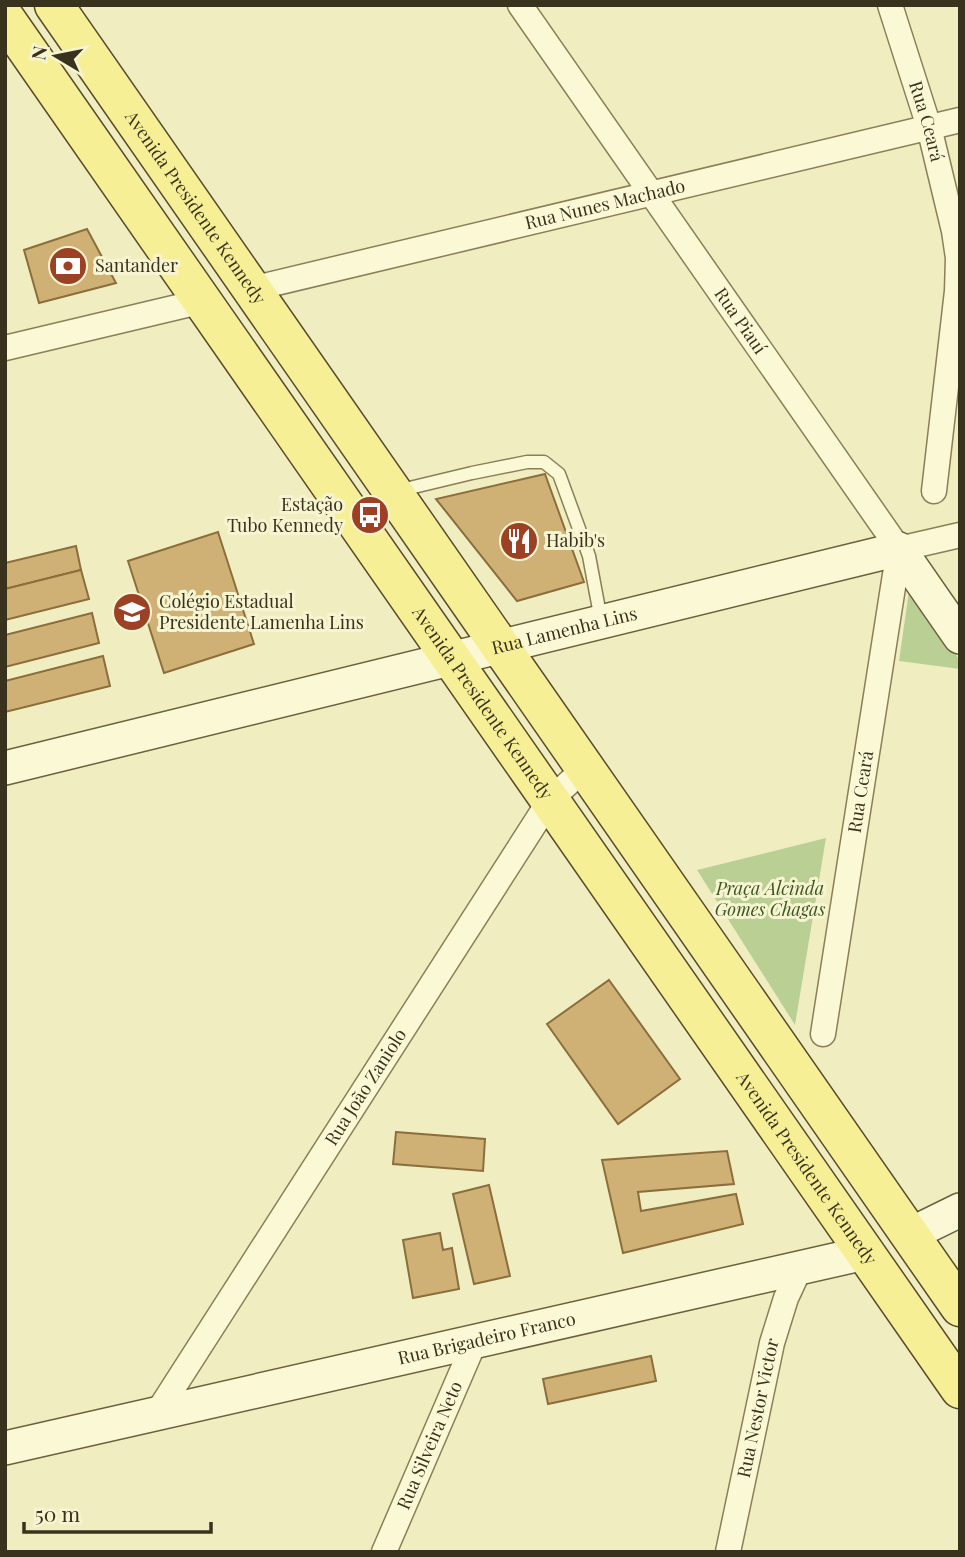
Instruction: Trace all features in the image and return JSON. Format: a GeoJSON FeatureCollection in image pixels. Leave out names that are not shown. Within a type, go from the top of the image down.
{"type":"FeatureCollection","features":[{"type":"Feature","properties":{"kind":"main road","name":"Avenida Presidente Kennedy"},"geometry":{"type":"LineString","coordinates":[[54,5],[960,1307]]}},
{"type":"Feature","properties":{"kind":"main road","name":"Avenida Presidente Kennedy"},"geometry":{"type":"LineString","coordinates":[[5,18],[960,1389]]}},
{"type":"Feature","properties":{"kind":"main road","name":"Rua Lamenha Lins"},"geometry":{"type":"LineString","coordinates":[[5,768],[899,549]]}},
{"type":"Feature","properties":{"kind":"main road","name":"Rua Piauí"},"geometry":{"type":"LineString","coordinates":[[899,549],[960,637]]}},
{"type":"Feature","properties":{"kind":"main road","name":"Rua Brigadeiro Franco"},"geometry":{"type":"LineString","coordinates":[[5,1448],[865,1253],[960,1210]]}},
{"type":"Feature","properties":{"kind":"street","name":"Rua Piauí"},"geometry":{"type":"LineString","coordinates":[[520,5],[899,549]]}},
{"type":"Feature","properties":{"kind":"street","name":"Rua Ceará"},"geometry":{"type":"LineString","coordinates":[[890,5],[929,127],[958,258],[957,291],[934,491]]}},
{"type":"Feature","properties":{"kind":"street","name":"Rua Nunes Machado"},"geometry":{"type":"LineString","coordinates":[[251,289],[960,120]]}},
{"type":"Feature","properties":{"kind":"street"},"geometry":{"type":"LineString","coordinates":[[5,348],[202,301]]}},
{"type":"Feature","properties":{"kind":"street","name":"Rua Lamenha Lins"},"geometry":{"type":"LineString","coordinates":[[899,549],[960,535]]}},
{"type":"Feature","properties":{"kind":"street","name":"Rua Ceará"},"geometry":{"type":"LineString","coordinates":[[823,1034],[899,549]]}},
{"type":"Feature","properties":{"kind":"street","name":"Rua João Zaniolo"},"geometry":{"type":"LineString","coordinates":[[157,1413],[550,800],[585,768]]}},
{"type":"Feature","properties":{"kind":"street","name":"Rua Nestor Victor"},"geometry":{"type":"LineString","coordinates":[[728,1552],[772,1343],[786,1298],[800,1268]]}},
{"type":"Feature","properties":{"kind":"street","name":"Rua Silveira Neto"},"geometry":{"type":"LineString","coordinates":[[384,1552],[475,1342]]}},
{"type":"Feature","properties":{"kind":"lane"},"geometry":{"type":"LineString","coordinates":[[393,492],[527,462],[544,462],[559,474],[589,556],[601,622]]}},
{"type":"Feature","properties":{"kind":"green space"},"geometry":{"type":"Polygon","coordinates":[[[910,584],[960,661],[960,669],[899,661],[910,584]]]}},
{"type":"Feature","properties":{"kind":"green space","name":"Praça Alcinda Gomes Chagas"},"geometry":{"type":"Polygon","coordinates":[[[826,838],[795,1025],[697,870],[826,838]]]}},
{"type":"Feature","properties":{"kind":"building","name":"Santander"},"geometry":{"type":"Polygon","coordinates":[[[87,229],[116,283],[39,303],[24,250],[87,229]]]}},
{"type":"Feature","properties":{"kind":"building","name":"Habib's"},"geometry":{"type":"Polygon","coordinates":[[[545,474],[584,582],[517,601],[436,499],[545,474]]]}},
{"type":"Feature","properties":{"kind":"building"},"geometry":{"type":"Polygon","coordinates":[[[218,532],[254,644],[164,673],[128,561],[218,532]]]}},
{"type":"Feature","properties":{"kind":"building"},"geometry":{"type":"Polygon","coordinates":[[[76,546],[81,570],[5,589],[5,563],[76,546]]]}},
{"type":"Feature","properties":{"kind":"building"},"geometry":{"type":"Polygon","coordinates":[[[81,570],[89,599],[5,620],[5,589],[81,570]]]}},
{"type":"Feature","properties":{"kind":"building"},"geometry":{"type":"Polygon","coordinates":[[[92,613],[99,643],[5,667],[5,635],[92,613]]]}},
{"type":"Feature","properties":{"kind":"building"},"geometry":{"type":"Polygon","coordinates":[[[103,656],[110,686],[5,712],[5,681],[103,656]]]}},
{"type":"Feature","properties":{"kind":"building"},"geometry":{"type":"Polygon","coordinates":[[[609,980],[680,1079],[618,1124],[547,1024],[609,980]]]}},
{"type":"Feature","properties":{"kind":"building"},"geometry":{"type":"Polygon","coordinates":[[[396,1132],[485,1139],[483,1171],[393,1164],[396,1132]]]}},
{"type":"Feature","properties":{"kind":"building"},"geometry":{"type":"Polygon","coordinates":[[[727,1151],[734,1184],[638,1192],[641,1211],[736,1194],[743,1224],[623,1253],[602,1160],[727,1151]]]}},
{"type":"Feature","properties":{"kind":"building"},"geometry":{"type":"Polygon","coordinates":[[[489,1185],[510,1276],[474,1284],[453,1194],[489,1185]]]}},
{"type":"Feature","properties":{"kind":"building"},"geometry":{"type":"Polygon","coordinates":[[[440,1233],[443,1250],[452,1248],[459,1289],[413,1298],[403,1240],[440,1233]]]}},
{"type":"Feature","properties":{"kind":"building"},"geometry":{"type":"Polygon","coordinates":[[[651,1356],[656,1381],[548,1404],[543,1379],[651,1356]]]}},
{"type":"Feature","properties":{"kind":"place","name":"Santander"},"geometry":{"type":"Point","coordinates":[68,266]}},
{"type":"Feature","properties":{"kind":"place","name":"Estação Tubo Kennedy"},"geometry":{"type":"Point","coordinates":[370,515]}},
{"type":"Feature","properties":{"kind":"place","name":"Habib's"},"geometry":{"type":"Point","coordinates":[519,541]}},
{"type":"Feature","properties":{"kind":"place","name":"Colégio Estadual Presidente Lamenha Lins"},"geometry":{"type":"Point","coordinates":[132,612]}}]}
